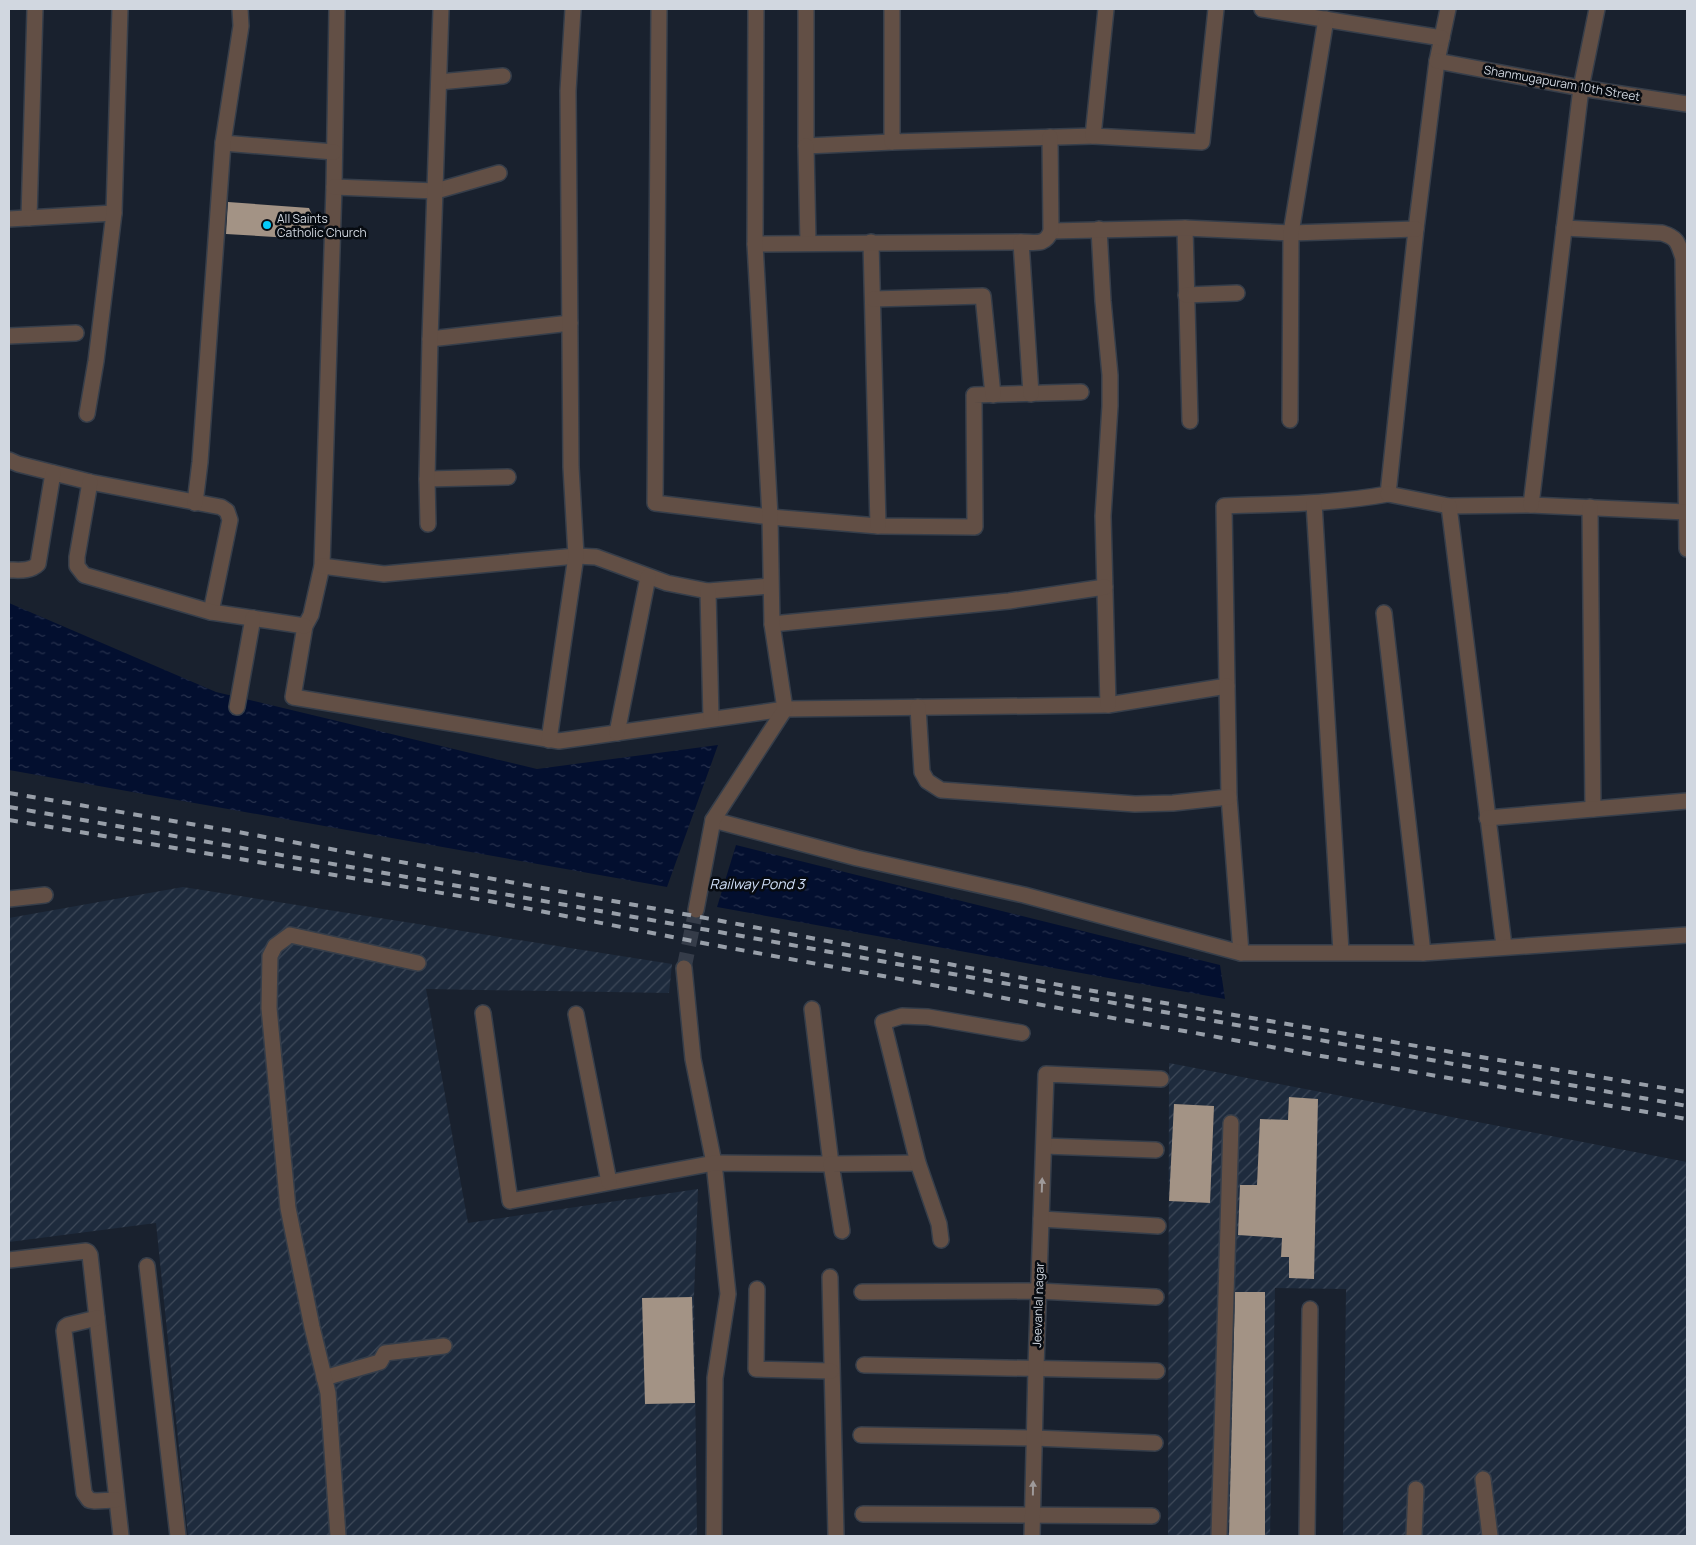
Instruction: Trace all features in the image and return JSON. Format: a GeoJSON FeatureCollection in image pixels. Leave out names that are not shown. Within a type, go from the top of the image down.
{"type":"FeatureCollection","features":[{"type":"Feature","properties":{"kind":"street"},"geometry":{"type":"LineString","coordinates":[[30,218],[35,9]]}},
{"type":"Feature","properties":{"kind":"street"},"geometry":{"type":"LineString","coordinates":[[86,414],[96,361],[114,214],[120,9]]}},
{"type":"Feature","properties":{"kind":"street"},"geometry":{"type":"LineString","coordinates":[[194,503],[200,462],[223,143],[241,26],[240,9]]}},
{"type":"Feature","properties":{"kind":"street"},"geometry":{"type":"LineString","coordinates":[[338,9],[322,566],[311,615],[305,626],[292,697],[559,741],[785,709],[1108,706],[1227,686]]}},
{"type":"Feature","properties":{"kind":"street"},"geometry":{"type":"LineString","coordinates":[[428,524],[430,338],[441,9]]}},
{"type":"Feature","properties":{"kind":"street"},"geometry":{"type":"LineString","coordinates":[[549,740],[576,556],[571,467],[568,91],[573,9]]}},
{"type":"Feature","properties":{"kind":"street"},"geometry":{"type":"LineString","coordinates":[[659,9],[655,503],[770,517],[878,526],[975,527],[974,395],[1080,392]]}},
{"type":"Feature","properties":{"kind":"street"},"geometry":{"type":"LineString","coordinates":[[696,910],[713,820],[785,709],[772,624],[770,517],[755,244],[756,9]]}},
{"type":"Feature","properties":{"kind":"street"},"geometry":{"type":"LineString","coordinates":[[806,9],[808,243]]}},
{"type":"Feature","properties":{"kind":"street"},"geometry":{"type":"LineString","coordinates":[[892,9],[892,142]]}},
{"type":"Feature","properties":{"kind":"street"},"geometry":{"type":"LineString","coordinates":[[806,146],[1093,136],[1202,142],[1216,9]]}},
{"type":"Feature","properties":{"kind":"street"},"geometry":{"type":"LineString","coordinates":[[1262,9],[1442,38]]}},
{"type":"Feature","properties":{"kind":"street"},"geometry":{"type":"LineString","coordinates":[[1388,494],[1416,229],[1437,61],[1448,9]]}},
{"type":"Feature","properties":{"kind":"street"},"geometry":{"type":"LineString","coordinates":[[1531,505],[1581,88],[1597,9]]}},
{"type":"Feature","properties":{"kind":"street"},"geometry":{"type":"LineString","coordinates":[[1093,136],[1103,10]]}},
{"type":"Feature","properties":{"kind":"street"},"geometry":{"type":"LineString","coordinates":[[1290,420],[1291,233],[1326,19]]}},
{"type":"Feature","properties":{"kind":"street","name":"Shanmugapuram 10th Street"},"geometry":{"type":"LineString","coordinates":[[1437,61],[1581,88],[1687,104]]}},
{"type":"Feature","properties":{"kind":"street"},"geometry":{"type":"LineString","coordinates":[[439,82],[504,76]]}},
{"type":"Feature","properties":{"kind":"street"},"geometry":{"type":"LineString","coordinates":[[755,244],[1043,242],[1048,239],[1051,231],[1050,137]]}},
{"type":"Feature","properties":{"kind":"street"},"geometry":{"type":"LineString","coordinates":[[223,143],[334,152]]}},
{"type":"Feature","properties":{"kind":"street"},"geometry":{"type":"LineString","coordinates":[[334,187],[436,191],[500,173]]}},
{"type":"Feature","properties":{"kind":"street"},"geometry":{"type":"LineString","coordinates":[[9,220],[114,214]]}},
{"type":"Feature","properties":{"kind":"street"},"geometry":{"type":"LineString","coordinates":[[1185,228],[1190,421]]}},
{"type":"Feature","properties":{"kind":"street"},"geometry":{"type":"LineString","coordinates":[[1051,231],[1185,228],[1291,233],[1416,229]]}},
{"type":"Feature","properties":{"kind":"street"},"geometry":{"type":"LineString","coordinates":[[1564,228],[1662,232],[1678,242],[1683,258],[1687,549]]}},
{"type":"Feature","properties":{"kind":"street"},"geometry":{"type":"LineString","coordinates":[[1099,229],[1110,375],[1110,406],[1103,516],[1108,706]]}},
{"type":"Feature","properties":{"kind":"street"},"geometry":{"type":"LineString","coordinates":[[871,242],[878,526]]}},
{"type":"Feature","properties":{"kind":"street"},"geometry":{"type":"LineString","coordinates":[[1022,242],[1031,394]]}},
{"type":"Feature","properties":{"kind":"street"},"geometry":{"type":"LineString","coordinates":[[1186,295],[1237,294]]}},
{"type":"Feature","properties":{"kind":"street"},"geometry":{"type":"LineString","coordinates":[[873,299],[983,296],[993,395]]}},
{"type":"Feature","properties":{"kind":"street"},"geometry":{"type":"LineString","coordinates":[[430,338],[570,323]]}},
{"type":"Feature","properties":{"kind":"street"},"geometry":{"type":"LineString","coordinates":[[9,336],[76,333]]}},
{"type":"Feature","properties":{"kind":"street"},"geometry":{"type":"LineString","coordinates":[[9,460],[18,464],[90,482],[221,507],[227,511],[230,520],[211,612]]}},
{"type":"Feature","properties":{"kind":"street"},"geometry":{"type":"LineString","coordinates":[[9,570],[35,568],[38,564],[53,473]]}},
{"type":"Feature","properties":{"kind":"street"},"geometry":{"type":"LineString","coordinates":[[427,479],[508,477]]}},
{"type":"Feature","properties":{"kind":"street"},"geometry":{"type":"LineString","coordinates":[[90,482],[77,558],[77,566],[84,575],[211,612],[305,626]]}},
{"type":"Feature","properties":{"kind":"street"},"geometry":{"type":"LineString","coordinates":[[1241,953],[1228,797],[1224,506],[1314,503],[1388,494],[1449,506],[1531,505],[1686,512]]}},
{"type":"Feature","properties":{"kind":"street"},"geometry":{"type":"LineString","coordinates":[[1314,503],[1341,952]]}},
{"type":"Feature","properties":{"kind":"street"},"geometry":{"type":"LineString","coordinates":[[1449,506],[1504,946]]}},
{"type":"Feature","properties":{"kind":"street"},"geometry":{"type":"LineString","coordinates":[[1590,507],[1592,809]]}},
{"type":"Feature","properties":{"kind":"street"},"geometry":{"type":"LineString","coordinates":[[322,566],[384,574],[576,556],[596,558],[667,583],[708,591],[770,586]]}},
{"type":"Feature","properties":{"kind":"street"},"geometry":{"type":"LineString","coordinates":[[617,733],[648,576]]}},
{"type":"Feature","properties":{"kind":"street"},"geometry":{"type":"LineString","coordinates":[[772,624],[1009,600],[1105,587]]}},
{"type":"Feature","properties":{"kind":"street"},"geometry":{"type":"LineString","coordinates":[[708,591],[711,719]]}},
{"type":"Feature","properties":{"kind":"street"},"geometry":{"type":"LineString","coordinates":[[1384,613],[1423,953]]}},
{"type":"Feature","properties":{"kind":"street"},"geometry":{"type":"LineString","coordinates":[[237,708],[253,618]]}},
{"type":"Feature","properties":{"kind":"street"},"geometry":{"type":"LineString","coordinates":[[918,707],[922,772],[926,781],[941,790],[1135,804],[1228,797]]}},
{"type":"Feature","properties":{"kind":"street"},"geometry":{"type":"LineString","coordinates":[[1487,818],[1687,801]]}},
{"type":"Feature","properties":{"kind":"street"},"geometry":{"type":"LineString","coordinates":[[713,820],[857,858],[1024,895],[1241,953],[1423,953],[1687,935]]}},
{"type":"Feature","properties":{"kind":"street"},"geometry":{"type":"LineString","coordinates":[[9,899],[45,895]]}},
{"type":"Feature","properties":{"kind":"street"},"geometry":{"type":"LineString","coordinates":[[338,1536],[328,1393],[312,1327],[288,1208],[268,1008],[270,956],[275,946],[290,935],[418,963]]}},
{"type":"Feature","properties":{"kind":"street"},"geometry":{"type":"LineString","coordinates":[[684,968],[693,1059],[714,1163],[728,1294],[715,1378],[714,1536]]}},
{"type":"Feature","properties":{"kind":"street"},"geometry":{"type":"LineString","coordinates":[[812,1008],[831,1164],[842,1231]]}},
{"type":"Feature","properties":{"kind":"street"},"geometry":{"type":"LineString","coordinates":[[483,1013],[510,1201],[714,1163],[918,1163]]}},
{"type":"Feature","properties":{"kind":"street"},"geometry":{"type":"LineString","coordinates":[[576,1014],[609,1182]]}},
{"type":"Feature","properties":{"kind":"street"},"geometry":{"type":"LineString","coordinates":[[941,1240],[939,1224],[918,1163],[883,1022],[902,1016],[928,1017],[1022,1032]]}},
{"type":"Feature","properties":{"kind":"street","name":"Jeevanlal nagar"},"geometry":{"type":"LineString","coordinates":[[1032,1536],[1046,1074],[1160,1079]]}},
{"type":"Feature","properties":{"kind":"street"},"geometry":{"type":"LineString","coordinates":[[1219,1536],[1231,1123]]}},
{"type":"Feature","properties":{"kind":"street"},"geometry":{"type":"LineString","coordinates":[[1044,1146],[1156,1150]]}},
{"type":"Feature","properties":{"kind":"street"},"geometry":{"type":"LineString","coordinates":[[1041,1219],[1158,1226]]}},
{"type":"Feature","properties":{"kind":"street"},"geometry":{"type":"LineString","coordinates":[[9,1260],[88,1252],[121,1536]]}},
{"type":"Feature","properties":{"kind":"street"},"geometry":{"type":"LineString","coordinates":[[147,1266],[178,1536]]}},
{"type":"Feature","properties":{"kind":"street"},"geometry":{"type":"LineString","coordinates":[[830,1278],[836,1536]]}},
{"type":"Feature","properties":{"kind":"street"},"geometry":{"type":"LineString","coordinates":[[757,1289],[756,1369],[831,1371]]}},
{"type":"Feature","properties":{"kind":"street"},"geometry":{"type":"LineString","coordinates":[[862,1292],[1038,1291],[1156,1297]]}},
{"type":"Feature","properties":{"kind":"street"},"geometry":{"type":"LineString","coordinates":[[1307,1536],[1310,1309]]}},
{"type":"Feature","properties":{"kind":"street"},"geometry":{"type":"LineString","coordinates":[[97,1318],[68,1325],[64,1327],[64,1331],[84,1492],[90,1500],[116,1500]]}},
{"type":"Feature","properties":{"kind":"street"},"geometry":{"type":"LineString","coordinates":[[324,1378],[380,1362],[385,1353],[444,1346]]}},
{"type":"Feature","properties":{"kind":"street"},"geometry":{"type":"LineString","coordinates":[[864,1364],[1157,1371]]}},
{"type":"Feature","properties":{"kind":"street"},"geometry":{"type":"LineString","coordinates":[[861,1435],[1034,1438],[1155,1443]]}},
{"type":"Feature","properties":{"kind":"street"},"geometry":{"type":"LineString","coordinates":[[1483,1480],[1490,1536]]}},
{"type":"Feature","properties":{"kind":"street"},"geometry":{"type":"LineString","coordinates":[[1414,1536],[1416,1489]]}},
{"type":"Feature","properties":{"kind":"street"},"geometry":{"type":"LineString","coordinates":[[863,1514],[1152,1516]]}},
{"type":"Feature","properties":{"kind":"shaded area"},"geometry":{"type":"Polygon","coordinates":[[[183,887],[672,964],[669,993],[426,989],[468,1223],[698,1189],[694,1297],[697,1536],[188,1536],[156,1223],[9,1242],[9,918],[183,887]]]}},
{"type":"Feature","properties":{"kind":"shaded area"},"geometry":{"type":"Polygon","coordinates":[[[1169,1063],[1687,1162],[1687,1536],[1343,1536],[1346,1289],[1275,1288],[1270,1536],[1168,1536],[1169,1063]]]}},
{"type":"Feature","properties":{"kind":"water"},"geometry":{"type":"Polygon","coordinates":[[[9,603],[216,692],[537,769],[718,745],[667,887],[9,770],[9,603]]]}},
{"type":"Feature","properties":{"kind":"water","name":"Railway Pond 3"},"geometry":{"type":"Polygon","coordinates":[[[736,845],[1220,965],[1225,999],[717,907],[736,845]]]}},
{"type":"Feature","properties":{"kind":"building","name":"All Saints Catholic Church"},"geometry":{"type":"Polygon","coordinates":[[[228,202],[309,208],[314,219],[313,230],[307,239],[226,234],[228,202]]]}},
{"type":"Feature","properties":{"kind":"building"},"geometry":{"type":"Polygon","coordinates":[[[1289,1097],[1318,1099],[1314,1279],[1289,1278],[1289,1257],[1281,1257],[1282,1238],[1238,1235],[1240,1185],[1257,1185],[1260,1119],[1288,1120],[1289,1097]]]}},
{"type":"Feature","properties":{"kind":"building"},"geometry":{"type":"Polygon","coordinates":[[[1174,1104],[1214,1106],[1210,1203],[1169,1201],[1174,1104]]]}},
{"type":"Feature","properties":{"kind":"building"},"geometry":{"type":"Polygon","coordinates":[[[1235,1292],[1265,1292],[1265,1536],[1229,1536],[1235,1292]]]}},
{"type":"Feature","properties":{"kind":"building"},"geometry":{"type":"Polygon","coordinates":[[[692,1297],[695,1403],[645,1404],[642,1298],[692,1297]]]}},
{"type":"Feature","properties":{"kind":"tunnel"},"geometry":{"type":"LineString","coordinates":[[684,968],[696,910]]}},
{"type":"Feature","properties":{"kind":"railway"},"geometry":{"type":"LineString","coordinates":[[9,793],[238,832],[1070,987],[1687,1092]]}},
{"type":"Feature","properties":{"kind":"railway"},"geometry":{"type":"LineString","coordinates":[[9,807],[708,930],[1687,1106]]}},
{"type":"Feature","properties":{"kind":"railway"},"geometry":{"type":"LineString","coordinates":[[9,820],[489,901],[708,944],[1321,1056],[1687,1119]]}},
{"type":"Feature","properties":{"kind":"place","name":"All Saints Catholic Church"},"geometry":{"type":"Point","coordinates":[267,225]}}]}
